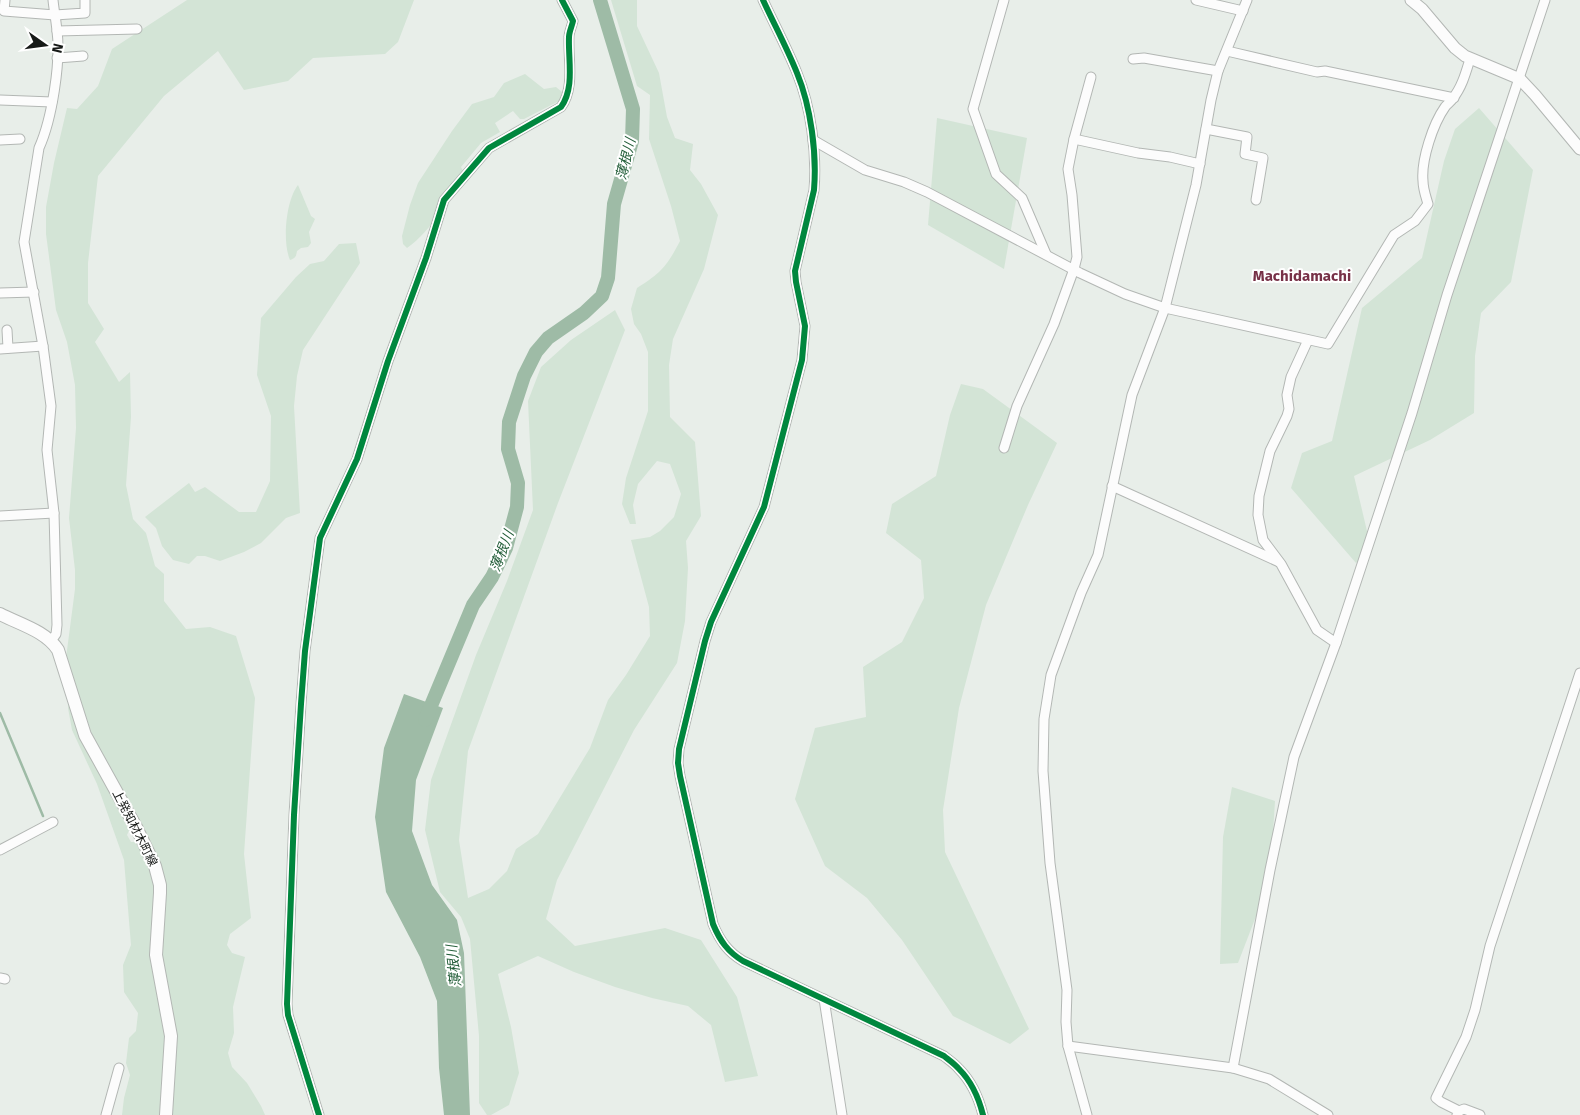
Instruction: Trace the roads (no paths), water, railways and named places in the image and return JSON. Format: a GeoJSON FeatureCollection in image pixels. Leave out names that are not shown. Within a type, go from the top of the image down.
{"type":"FeatureCollection","features":[{"type":"Feature","properties":{"kind":"main road"},"geometry":{"type":"LineString","coordinates":[[0,614],[51,641]]}},
{"type":"Feature","properties":{"kind":"main road","name":"上発知材木町線"},"geometry":{"type":"LineString","coordinates":[[51,641],[61,656],[85,735],[137,829],[158,875],[160,893],[156,955],[171,1036],[166,1115]]}},
{"type":"Feature","properties":{"kind":"street"},"geometry":{"type":"LineString","coordinates":[[4,0],[4,11],[55,15],[85,14],[85,0]]}},
{"type":"Feature","properties":{"kind":"street"},"geometry":{"type":"LineString","coordinates":[[51,641],[56,634],[57,626],[54,513],[47,450],[51,406],[43,346],[24,242],[39,148],[44,138],[52,102],[58,58],[58,31],[53,0]]}},
{"type":"Feature","properties":{"kind":"street"},"geometry":{"type":"LineString","coordinates":[[319,1115],[288,1015],[287,1004],[294,815],[301,704],[305,651],[320,538],[357,459],[388,361],[426,258],[444,200],[489,148],[561,107],[566,100],[570,74],[569,35],[573,21],[562,0]]}},
{"type":"Feature","properties":{"kind":"street"},"geometry":{"type":"LineString","coordinates":[[763,0],[798,74],[808,108],[813,140],[814,190],[795,270],[804,326],[802,360],[764,507],[708,632],[679,749],[678,763],[680,776],[713,924],[726,948],[739,959],[944,1056],[959,1068],[967,1079],[979,1102],[983,1115]]}},
{"type":"Feature","properties":{"kind":"street"},"geometry":{"type":"LineString","coordinates":[[1004,0],[973,109],[996,174],[1022,198],[1046,254]]}},
{"type":"Feature","properties":{"kind":"street"},"geometry":{"type":"LineString","coordinates":[[1196,0],[1243,11]]}},
{"type":"Feature","properties":{"kind":"street"},"geometry":{"type":"LineString","coordinates":[[1087,1115],[1068,1046],[1066,1022],[1067,990],[1050,863],[1042,771],[1044,719],[1051,675],[1081,593],[1098,554],[1132,396],[1165,308],[1196,185],[1218,71],[1247,0]]}},
{"type":"Feature","properties":{"kind":"street"},"geometry":{"type":"LineString","coordinates":[[1411,0],[1422,9],[1455,48],[1470,59],[1520,79],[1535,94],[1580,149]]}},
{"type":"Feature","properties":{"kind":"street"},"geometry":{"type":"LineString","coordinates":[[1233,1068],[1294,757],[1336,643],[1412,413],[1447,295],[1545,0]]}},
{"type":"Feature","properties":{"kind":"street"},"geometry":{"type":"LineString","coordinates":[[58,31],[137,29]]}},
{"type":"Feature","properties":{"kind":"street"},"geometry":{"type":"LineString","coordinates":[[1227,51],[1317,72],[1325,71],[1454,98]]}},
{"type":"Feature","properties":{"kind":"street"},"geometry":{"type":"LineString","coordinates":[[58,58],[83,56]]}},
{"type":"Feature","properties":{"kind":"street"},"geometry":{"type":"LineString","coordinates":[[1133,59],[1144,58],[1218,71]]}},
{"type":"Feature","properties":{"kind":"street"},"geometry":{"type":"LineString","coordinates":[[813,140],[865,170],[904,182],[927,192],[1125,294],[1165,308],[1328,344],[1394,236],[1415,221],[1428,204],[1422,179],[1430,141],[1437,121],[1446,106],[1454,98],[1470,59]]}},
{"type":"Feature","properties":{"kind":"street"},"geometry":{"type":"LineString","coordinates":[[1004,448],[1017,406],[1054,324],[1077,257],[1068,169],[1091,77]]}},
{"type":"Feature","properties":{"kind":"street"},"geometry":{"type":"LineString","coordinates":[[0,100],[52,102]]}},
{"type":"Feature","properties":{"kind":"street"},"geometry":{"type":"LineString","coordinates":[[1206,129],[1247,136],[1245,154],[1263,158],[1256,200]]}},
{"type":"Feature","properties":{"kind":"street"},"geometry":{"type":"LineString","coordinates":[[0,140],[20,139]]}},
{"type":"Feature","properties":{"kind":"street"},"geometry":{"type":"LineString","coordinates":[[1074,139],[1138,154],[1170,157],[1200,164]]}},
{"type":"Feature","properties":{"kind":"street"},"geometry":{"type":"LineString","coordinates":[[0,294],[34,292]]}},
{"type":"Feature","properties":{"kind":"street"},"geometry":{"type":"LineString","coordinates":[[7,330],[4,349],[43,346]]}},
{"type":"Feature","properties":{"kind":"street"},"geometry":{"type":"LineString","coordinates":[[1308,340],[1291,377],[1287,395],[1289,409],[1270,451],[1259,496],[1258,515],[1263,540],[1281,564],[1317,630],[1336,643]]}},
{"type":"Feature","properties":{"kind":"street"},"geometry":{"type":"LineString","coordinates":[[1112,486],[1281,564]]}},
{"type":"Feature","properties":{"kind":"street"},"geometry":{"type":"LineString","coordinates":[[0,516],[54,513]]}},
{"type":"Feature","properties":{"kind":"street"},"geometry":{"type":"LineString","coordinates":[[1480,1115],[1464,1109],[1458,1113],[1436,1098],[1466,1036],[1475,1010],[1490,946],[1580,672]]}},
{"type":"Feature","properties":{"kind":"street"},"geometry":{"type":"LineString","coordinates":[[0,850],[53,822]]}},
{"type":"Feature","properties":{"kind":"street"},"geometry":{"type":"LineString","coordinates":[[824,999],[842,1115]]}},
{"type":"Feature","properties":{"kind":"street"},"geometry":{"type":"LineString","coordinates":[[1068,1046],[1233,1068],[1270,1079],[1328,1115]]}},
{"type":"Feature","properties":{"kind":"street"},"geometry":{"type":"LineString","coordinates":[[106,1115],[109,1098],[119,1068]]}},
{"type":"Feature","properties":{"kind":"water"},"geometry":{"type":"Polygon","coordinates":[[[404,694],[443,708],[416,780],[412,831],[432,885],[457,920],[464,953],[470,1115],[444,1115],[439,1068],[437,1001],[420,957],[386,892],[375,817],[384,748],[404,694]]]}},
{"type":"Feature","properties":{"kind":"waterway","name":"薄根川"},"geometry":{"type":"LineString","coordinates":[[425,720],[473,605],[492,577],[506,548],[517,507],[518,483],[508,449],[509,422],[524,376],[536,352],[548,338],[584,313],[602,296],[608,278],[614,204],[632,141],[633,109],[600,0]]}},
{"type":"Feature","properties":{"kind":"waterway"},"geometry":{"type":"LineString","coordinates":[[0,713],[43,816]]}},
{"type":"Feature","properties":{"kind":"district","name":"Machidamachi"},"geometry":{"type":"Point","coordinates":[1302,276]}}]}
